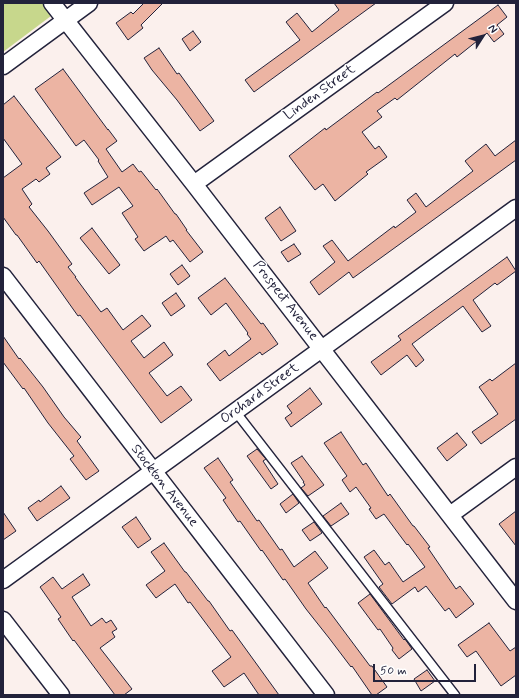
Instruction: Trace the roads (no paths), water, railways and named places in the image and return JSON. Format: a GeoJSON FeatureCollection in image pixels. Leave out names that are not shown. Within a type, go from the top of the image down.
{"type":"FeatureCollection","features":[{"type":"Feature","properties":{"kind":"street","name":"Prospect Avenue"},"geometry":{"type":"LineString","coordinates":[[52,3],[322,348],[516,601]]}},
{"type":"Feature","properties":{"kind":"street"},"geometry":{"type":"LineString","coordinates":[[3,66],[89,3]]}},
{"type":"Feature","properties":{"kind":"street","name":"Linden Street"},"geometry":{"type":"LineString","coordinates":[[194,184],[445,3]]}},
{"type":"Feature","properties":{"kind":"street","name":"Orchard Street"},"geometry":{"type":"LineString","coordinates":[[3,580],[516,208]]}},
{"type":"Feature","properties":{"kind":"street","name":"Stockton Avenue"},"geometry":{"type":"LineString","coordinates":[[3,276],[326,695]]}},
{"type":"Feature","properties":{"kind":"street"},"geometry":{"type":"LineString","coordinates":[[450,515],[516,467]]}},
{"type":"Feature","properties":{"kind":"street"},"geometry":{"type":"LineString","coordinates":[[3,620],[61,695]]}},
{"type":"Feature","properties":{"kind":"lane"},"geometry":{"type":"LineString","coordinates":[[235,411],[455,695]]}}]}
